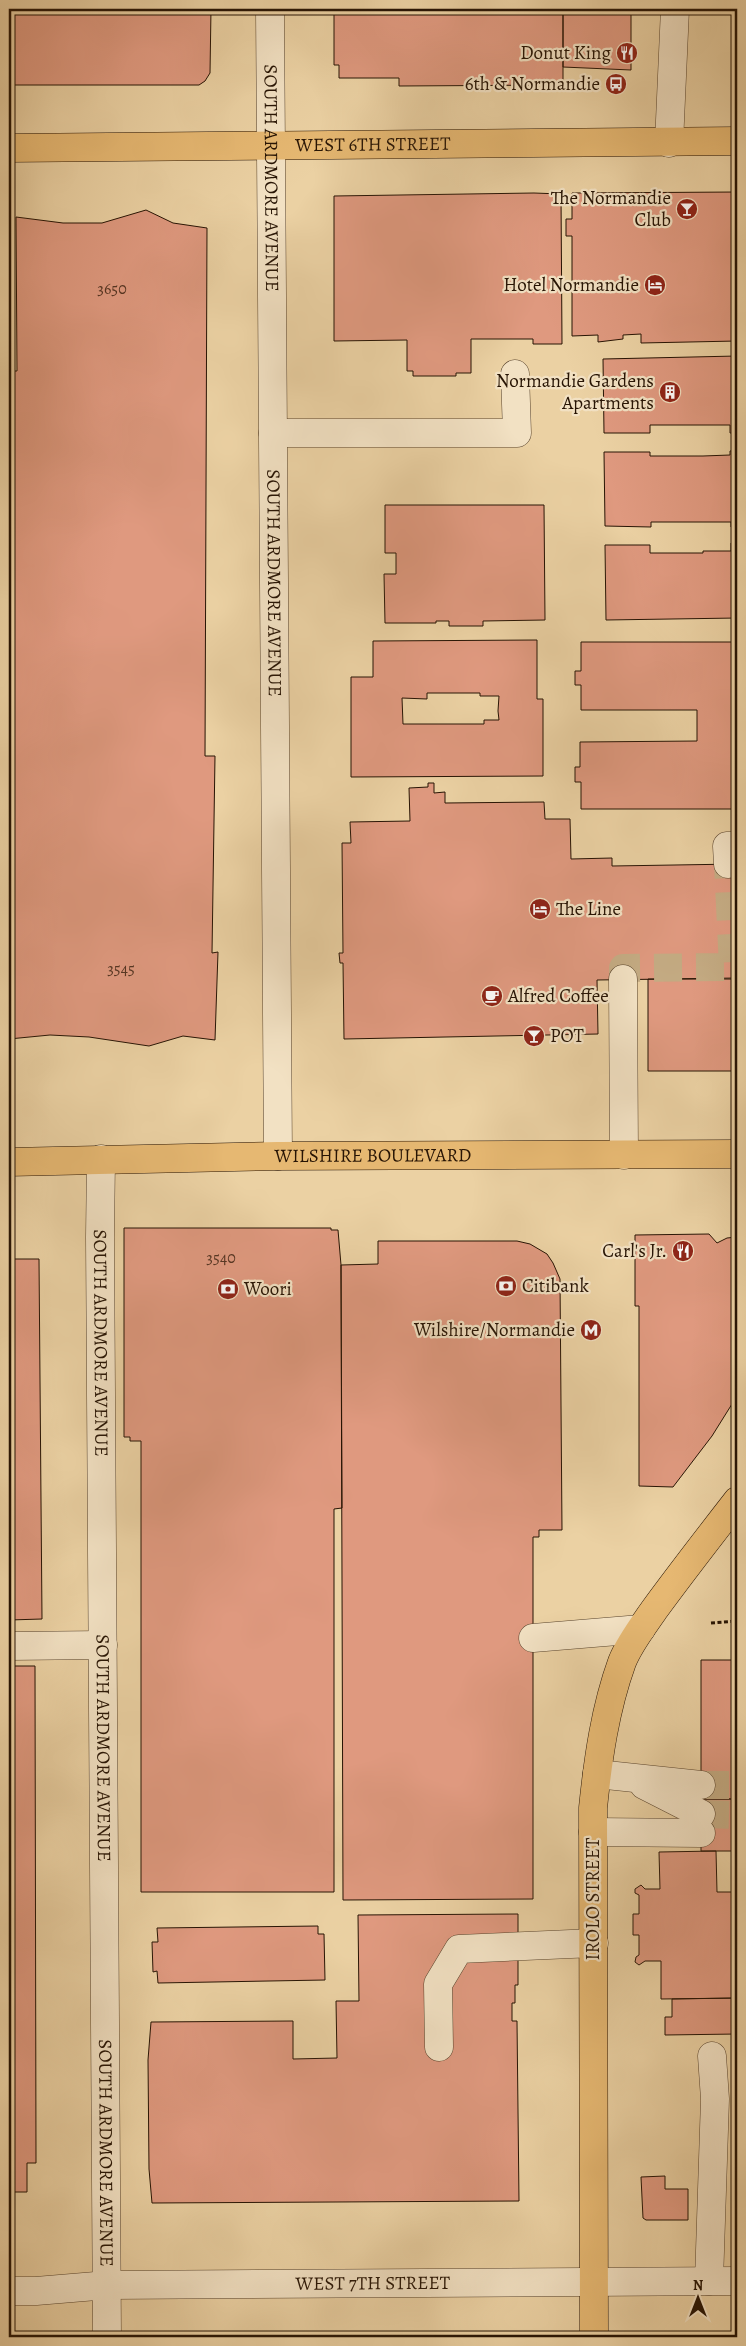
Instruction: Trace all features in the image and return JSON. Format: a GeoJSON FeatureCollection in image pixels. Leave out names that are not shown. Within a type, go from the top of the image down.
{"type":"FeatureCollection","features":[{"type":"Feature","properties":{"kind":"main road","name":"WEST 6TH STREET"},"geometry":{"type":"LineString","coordinates":[[9,148],[737,141]]}},
{"type":"Feature","properties":{"kind":"main road","name":"WILSHIRE BOULEVARD"},"geometry":{"type":"LineString","coordinates":[[9,1162],[278,1156],[737,1154]]}},
{"type":"Feature","properties":{"kind":"main road","name":"IROLO STREET"},"geometry":{"type":"LineString","coordinates":[[594,2337],[593,1832],[597,1774],[608,1713],[623,1661],[641,1629],[679,1575],[737,1501]]}},
{"type":"Feature","properties":{"kind":"street","name":"SOUTH ARDMORE AVENUE"},"geometry":{"type":"LineString","coordinates":[[270,9],[278,1156]]}},
{"type":"Feature","properties":{"kind":"street"},"geometry":{"type":"LineString","coordinates":[[669,143],[675,9]]}},
{"type":"Feature","properties":{"kind":"street"},"geometry":{"type":"LineString","coordinates":[[273,434],[517,433],[515,374]]}},
{"type":"Feature","properties":{"kind":"street"},"geometry":{"type":"LineString","coordinates":[[623,979],[624,1155]]}},
{"type":"Feature","properties":{"kind":"street","name":"SOUTH ARDMORE AVENUE"},"geometry":{"type":"LineString","coordinates":[[102,1159],[100,1237],[107,2337]]}},
{"type":"Feature","properties":{"kind":"street"},"geometry":{"type":"LineString","coordinates":[[533,1638],[641,1629]]}},
{"type":"Feature","properties":{"kind":"street"},"geometry":{"type":"LineString","coordinates":[[9,1646],[103,1645]]}},
{"type":"Feature","properties":{"kind":"street"},"geometry":{"type":"LineString","coordinates":[[597,1774],[701,1785]]}},
{"type":"Feature","properties":{"kind":"street"},"geometry":{"type":"LineString","coordinates":[[593,1832],[701,1824],[629,1777]]}},
{"type":"Feature","properties":{"kind":"street"},"geometry":{"type":"LineString","coordinates":[[439,2047],[438,1984],[459,1949],[594,1943]]}},
{"type":"Feature","properties":{"kind":"street"},"geometry":{"type":"LineString","coordinates":[[709,2281],[715,2099],[712,2056]]}},
{"type":"Feature","properties":{"kind":"street","name":"WEST 7TH STREET"},"geometry":{"type":"LineString","coordinates":[[9,2291],[36,2292],[108,2285],[737,2281]]}},
{"type":"Feature","properties":{"kind":"path"},"geometry":{"type":"LineString","coordinates":[[711,1623],[737,1621]]}},
{"type":"Feature","properties":{"kind":"building"},"geometry":{"type":"Polygon","coordinates":[[[9,9],[211,9],[210,73],[205,81],[199,85],[9,85],[9,9]]]}},
{"type":"Feature","properties":{"kind":"building"},"geometry":{"type":"Polygon","coordinates":[[[334,9],[563,9],[563,85],[399,86],[399,78],[339,78],[339,65],[334,65],[334,9]]]}},
{"type":"Feature","properties":{"kind":"building"},"geometry":{"type":"Polygon","coordinates":[[[563,9],[631,9],[631,70],[563,67],[563,9]]]}},
{"type":"Feature","properties":{"kind":"building","name":"Hotel Normandie"},"geometry":{"type":"Polygon","coordinates":[[[737,192],[737,341],[641,343],[641,334],[623,335],[623,339],[598,342],[598,335],[572,336],[572,236],[566,236],[566,219],[572,219],[572,193],[737,192]]]}},
{"type":"Feature","properties":{"kind":"building"},"geometry":{"type":"Polygon","coordinates":[[[561,194],[562,344],[533,344],[533,339],[471,339],[471,373],[456,373],[456,376],[413,376],[413,371],[407,371],[407,340],[334,341],[334,196],[561,194]]]}},
{"type":"Feature","properties":{"kind":"building"},"geometry":{"type":"Polygon","coordinates":[[[146,210],[173,223],[207,228],[205,756],[215,756],[212,953],[218,952],[215,1040],[183,1036],[149,1046],[89,1037],[50,1035],[9,1039],[9,371],[17,371],[16,217],[63,223],[102,223],[146,210]]]}},
{"type":"Feature","properties":{"kind":"building","name":"Normandie Gardens Apartments"},"geometry":{"type":"Polygon","coordinates":[[[737,356],[737,433],[730,433],[730,425],[650,425],[650,433],[604,433],[603,359],[737,356]]]}},
{"type":"Feature","properties":{"kind":"building","name":"Normandie Gardens Apartments"},"geometry":{"type":"Polygon","coordinates":[[[737,450],[737,526],[731,527],[731,522],[651,522],[651,527],[605,526],[604,452],[650,452],[650,456],[703,456],[730,455],[730,451],[737,450]]]}},
{"type":"Feature","properties":{"kind":"building"},"geometry":{"type":"Polygon","coordinates":[[[385,505],[544,505],[545,620],[483,621],[483,626],[449,626],[449,621],[436,621],[436,623],[385,623],[384,574],[396,574],[396,553],[385,553],[385,505]]]}},
{"type":"Feature","properties":{"kind":"building"},"geometry":{"type":"Polygon","coordinates":[[[731,543],[737,543],[737,618],[606,620],[605,545],[650,545],[650,553],[703,553],[703,551],[731,551],[731,543]]]}},
{"type":"Feature","properties":{"kind":"building"},"geometry":{"type":"Polygon","coordinates":[[[537,640],[537,699],[543,699],[543,776],[351,777],[351,677],[373,677],[373,641],[537,640]],[[427,693],[427,699],[402,698],[403,724],[484,724],[484,720],[499,720],[499,696],[480,696],[480,693],[427,693]]]}},
{"type":"Feature","properties":{"kind":"building"},"geometry":{"type":"Polygon","coordinates":[[[581,642],[737,642],[737,809],[581,809],[581,782],[575,782],[575,767],[580,767],[580,742],[697,741],[697,710],[581,710],[581,685],[575,685],[575,671],[581,671],[581,642]]]}},
{"type":"Feature","properties":{"kind":"building","name":"The Line"},"geometry":{"type":"Polygon","coordinates":[[[428,783],[434,783],[434,793],[445,792],[445,803],[544,802],[545,819],[570,819],[571,859],[612,858],[612,866],[737,864],[737,978],[597,980],[598,1034],[344,1039],[343,963],[340,963],[339,953],[343,953],[342,843],[351,843],[350,822],[410,821],[409,788],[428,787],[428,783]]]}},
{"type":"Feature","properties":{"kind":"building"},"geometry":{"type":"Polygon","coordinates":[[[648,979],[737,979],[737,1071],[648,1071],[648,979]]]}},
{"type":"Feature","properties":{"kind":"building"},"geometry":{"type":"Polygon","coordinates":[[[124,1228],[331,1228],[331,1230],[338,1230],[341,1265],[342,1508],[334,1509],[334,1892],[141,1892],[141,1441],[130,1441],[130,1437],[124,1437],[124,1228]]]}},
{"type":"Feature","properties":{"kind":"building"},"geometry":{"type":"Polygon","coordinates":[[[709,1234],[717,1243],[727,1238],[737,1237],[737,1396],[712,1436],[673,1487],[639,1486],[639,1306],[635,1306],[635,1235],[709,1234]]]}},
{"type":"Feature","properties":{"kind":"building"},"geometry":{"type":"Polygon","coordinates":[[[378,1241],[517,1241],[530,1244],[547,1254],[560,1279],[562,1530],[539,1530],[539,1537],[533,1537],[533,1899],[343,1900],[341,1265],[378,1264],[378,1241]]]}},
{"type":"Feature","properties":{"kind":"building"},"geometry":{"type":"Polygon","coordinates":[[[9,1259],[39,1259],[42,1619],[9,1620],[9,1259]]]}},
{"type":"Feature","properties":{"kind":"building"},"geometry":{"type":"Polygon","coordinates":[[[701,1660],[737,1660],[737,1799],[701,1799],[701,1660]]]}},
{"type":"Feature","properties":{"kind":"building"},"geometry":{"type":"Polygon","coordinates":[[[9,1666],[35,1666],[36,2163],[27,2163],[27,2192],[9,2192],[9,1666]]]}},
{"type":"Feature","properties":{"kind":"building"},"geometry":{"type":"Polygon","coordinates":[[[701,1799],[737,1799],[737,1851],[701,1851],[701,1799]]]}},
{"type":"Feature","properties":{"kind":"building"},"geometry":{"type":"Polygon","coordinates":[[[716,1851],[717,1892],[737,1892],[737,1998],[661,1999],[661,1961],[645,1961],[639,1965],[635,1962],[636,1957],[639,1955],[639,1935],[633,1935],[633,1914],[639,1914],[639,1895],[635,1893],[635,1889],[641,1885],[645,1889],[660,1889],[659,1852],[716,1851]]]}},
{"type":"Feature","properties":{"kind":"building"},"geometry":{"type":"Polygon","coordinates":[[[518,1914],[518,1985],[515,1985],[515,2003],[512,2003],[512,2021],[517,2021],[519,2201],[152,2203],[149,2169],[148,2060],[151,2022],[293,2021],[293,2059],[337,2058],[336,2001],[359,2001],[358,1915],[518,1914]]]}},
{"type":"Feature","properties":{"kind":"building"},"geometry":{"type":"Polygon","coordinates":[[[318,1926],[318,1934],[324,1934],[325,1980],[158,1983],[157,1971],[153,1972],[152,1942],[158,1942],[157,1928],[318,1926]]]}},
{"type":"Feature","properties":{"kind":"building"},"geometry":{"type":"Polygon","coordinates":[[[737,1998],[737,2034],[665,2035],[665,2017],[672,2017],[672,1999],[737,1998]]]}},
{"type":"Feature","properties":{"kind":"building"},"geometry":{"type":"Polygon","coordinates":[[[665,2176],[665,2189],[688,2189],[688,2220],[646,2220],[643,2218],[641,2177],[665,2176]]]}},
{"type":"Feature","properties":{"kind":"tunnel"},"geometry":{"type":"LineString","coordinates":[[623,979],[623,968],[733,967],[728,864]]}},
{"type":"Feature","properties":{"kind":"tunnel"},"geometry":{"type":"LineString","coordinates":[[701,1785],[737,1785]]}},
{"type":"Feature","properties":{"kind":"tunnel"},"geometry":{"type":"LineString","coordinates":[[701,1814],[737,1815]]}},
{"type":"Feature","properties":{"kind":"place","name":"Donut King"},"geometry":{"type":"Point","coordinates":[627,53]}},
{"type":"Feature","properties":{"kind":"place","name":"6th & Normandie"},"geometry":{"type":"Point","coordinates":[616,84]}},
{"type":"Feature","properties":{"kind":"place","name":"The Normandie Club"},"geometry":{"type":"Point","coordinates":[687,209]}},
{"type":"Feature","properties":{"kind":"place","name":"Hotel Normandie"},"geometry":{"type":"Point","coordinates":[655,285]}},
{"type":"Feature","properties":{"kind":"place","name":"Normandie Gardens Apartments"},"geometry":{"type":"Point","coordinates":[670,392]}},
{"type":"Feature","properties":{"kind":"place","name":"The Line"},"geometry":{"type":"Point","coordinates":[540,909]}},
{"type":"Feature","properties":{"kind":"place","name":"Alfred Coffee"},"geometry":{"type":"Point","coordinates":[492,996]}},
{"type":"Feature","properties":{"kind":"place","name":"POT"},"geometry":{"type":"Point","coordinates":[534,1036]}},
{"type":"Feature","properties":{"kind":"place","name":"Carl's Jr."},"geometry":{"type":"Point","coordinates":[683,1251]}},
{"type":"Feature","properties":{"kind":"place","name":"Citibank"},"geometry":{"type":"Point","coordinates":[506,1286]}},
{"type":"Feature","properties":{"kind":"place","name":"Woori"},"geometry":{"type":"Point","coordinates":[228,1289]}},
{"type":"Feature","properties":{"kind":"place","name":"Wilshire/Normandie"},"geometry":{"type":"Point","coordinates":[591,1330]}}]}
